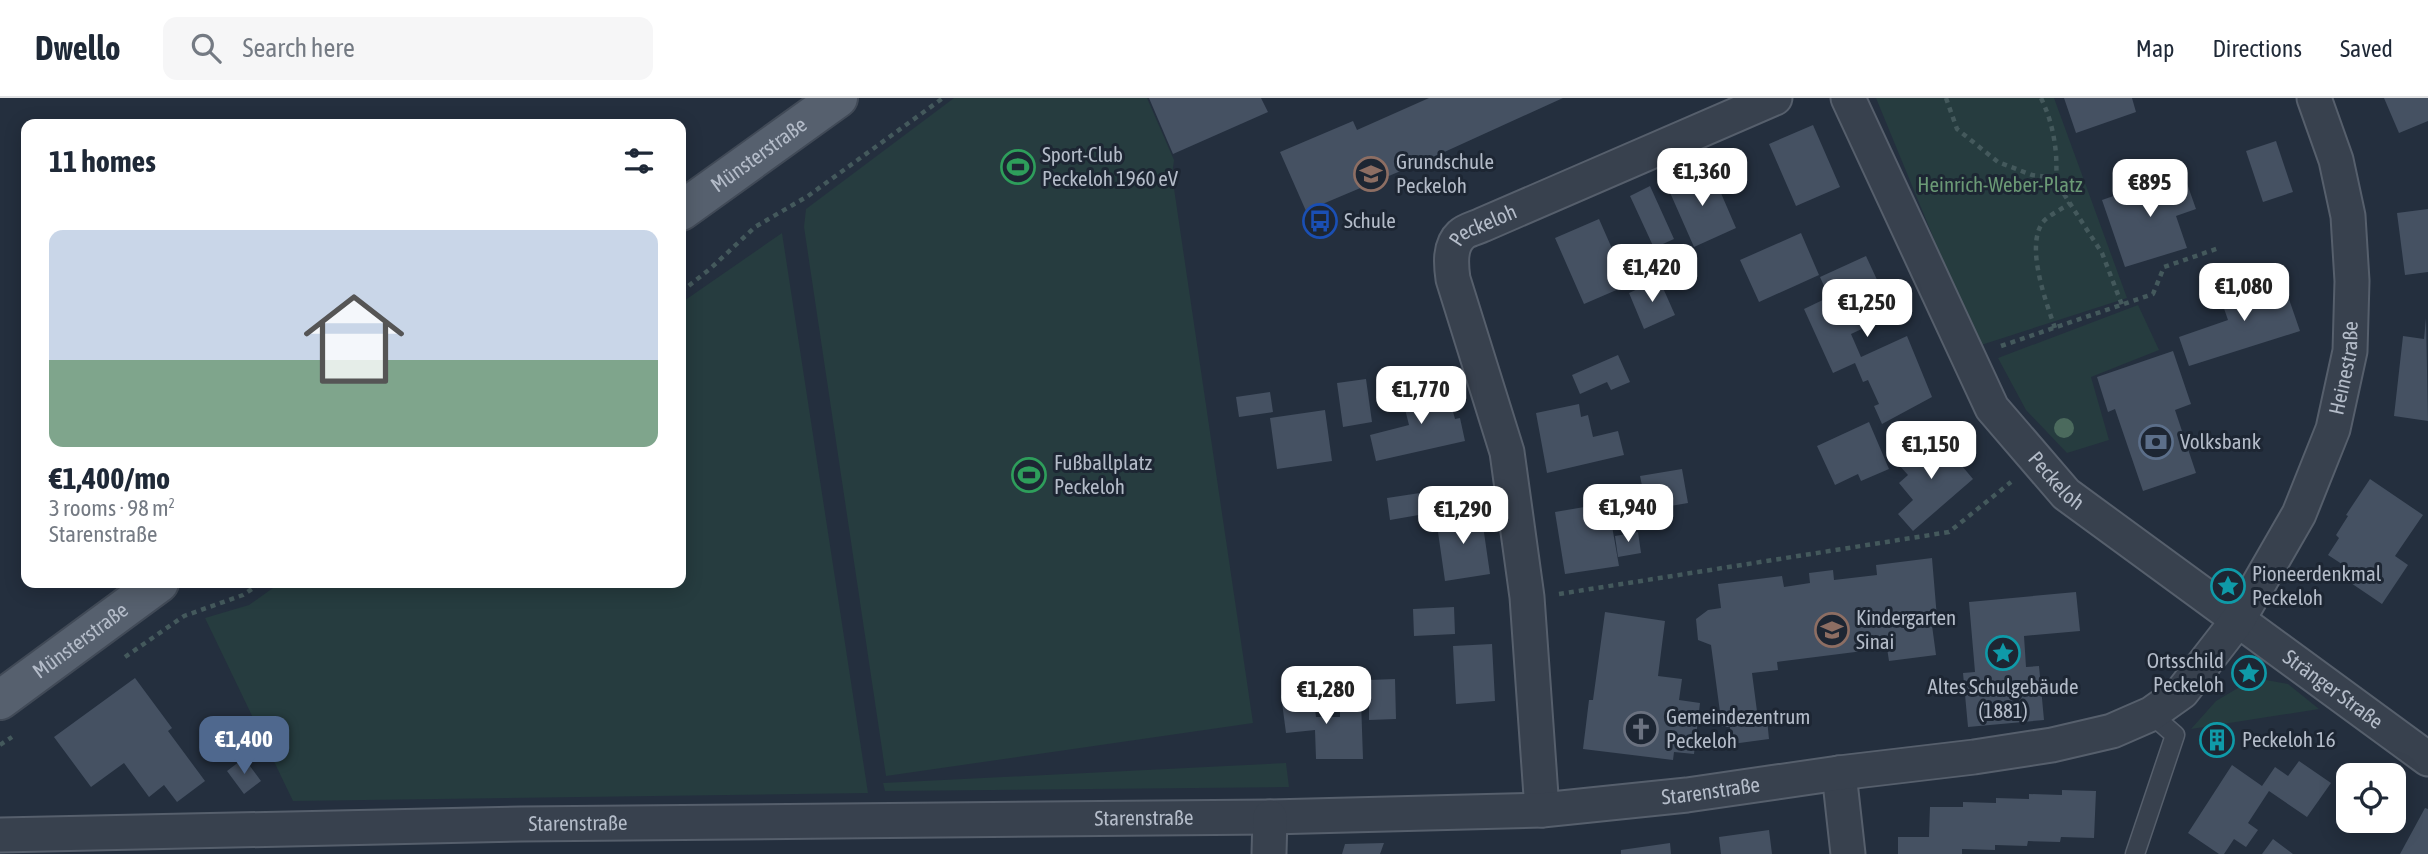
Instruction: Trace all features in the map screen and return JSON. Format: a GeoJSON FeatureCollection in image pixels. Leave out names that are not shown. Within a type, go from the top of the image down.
{"type":"FeatureCollection","features":[{"type":"Feature","properties":{"kind":"main road","name":"Münsterstraße"},"geometry":{"type":"LineString","coordinates":[[686,207],[838,98]]}},
{"type":"Feature","properties":{"kind":"main road","name":"Münsterstraße"},"geometry":{"type":"LineString","coordinates":[[0,700],[152,588]]}},
{"type":"Feature","properties":{"kind":"street","name":"Peckeloh"},"geometry":{"type":"LineString","coordinates":[[1542,810],[1527,597],[1507,452],[1453,279],[1451,262],[1454,248],[1461,235],[1482,225],[1774,98]]}},
{"type":"Feature","properties":{"kind":"street","name":"Peckeloh"},"geometry":{"type":"LineString","coordinates":[[1848,98],[1992,408],[2066,494],[2238,620]]}},
{"type":"Feature","properties":{"kind":"street","name":"Heinestraße"},"geometry":{"type":"LineString","coordinates":[[2238,620],[2299,514],[2333,429],[2350,351],[2352,281],[2348,216],[2336,160],[2314,98]]}},
{"type":"Feature","properties":{"kind":"street","name":"Starenstraße"},"geometry":{"type":"LineString","coordinates":[[0,835],[519,839],[1542,810],[1687,795],[2052,745],[2112,732],[2151,714],[2182,692],[2238,620]]}},
{"type":"Feature","properties":{"kind":"street","name":"Stränger Straße"},"geometry":{"type":"LineString","coordinates":[[2238,620],[2428,759]]}},
{"type":"Feature","properties":{"kind":"street"},"geometry":{"type":"LineString","coordinates":[[1839,773],[1848,854]]}},
{"type":"Feature","properties":{"kind":"street"},"geometry":{"type":"LineString","coordinates":[[1269,854],[1270,817]]}},
{"type":"Feature","properties":{"kind":"lane"},"geometry":{"type":"LineString","coordinates":[[2135,854],[2175,735],[2151,714]]}},
{"type":"Feature","properties":{"kind":"path"},"geometry":{"type":"LineString","coordinates":[[686,288],[755,227],[808,196],[943,98]]}},
{"type":"Feature","properties":{"kind":"path"},"geometry":{"type":"LineString","coordinates":[[1946,98],[1957,129],[1997,162],[2032,175],[2056,178]]}},
{"type":"Feature","properties":{"kind":"path"},"geometry":{"type":"LineString","coordinates":[[2041,98],[2052,120],[2056,178],[2102,253],[2122,305]]}},
{"type":"Feature","properties":{"kind":"path"},"geometry":{"type":"LineString","coordinates":[[2054,328],[2042,292],[2036,242],[2043,222],[2070,203]]}},
{"type":"Feature","properties":{"kind":"path"},"geometry":{"type":"LineString","coordinates":[[1967,358],[2153,294],[2164,267],[2219,248]]}},
{"type":"Feature","properties":{"kind":"path"},"geometry":{"type":"LineString","coordinates":[[1527,597],[1949,532],[2038,461]]}},
{"type":"Feature","properties":{"kind":"path"},"geometry":{"type":"LineString","coordinates":[[119,662],[184,616],[243,595],[254,588]]}},
{"type":"Feature","properties":{"kind":"path"},"geometry":{"type":"LineString","coordinates":[[0,745],[22,730]]}},
{"type":"Feature","properties":{"kind":"green space","name":"Fußballplatz Peckeloh"},"geometry":{"type":"Polygon","coordinates":[[[954,98],[1147,98],[1174,160],[1172,175],[1253,723],[886,776],[804,227],[806,209],[954,98]]]}},
{"type":"Feature","properties":{"kind":"green space","name":"Heinrich-Weber-Platz"},"geometry":{"type":"Polygon","coordinates":[[[1876,98],[2054,98],[2127,298],[1978,346],[1876,98]]]}},
{"type":"Feature","properties":{"kind":"green space"},"geometry":{"type":"Polygon","coordinates":[[[782,233],[868,793],[293,801],[205,618],[249,605],[273,588],[686,588],[686,300],[782,233]]]}},
{"type":"Feature","properties":{"kind":"green space"},"geometry":{"type":"Polygon","coordinates":[[[2138,305],[2159,350],[2091,377],[2109,440],[2067,453],[2026,410],[1998,358],[2138,305]]]}},
{"type":"Feature","properties":{"kind":"green space"},"geometry":{"type":"Polygon","coordinates":[[[2255,678],[2288,684],[2319,709],[2191,729],[2216,701],[2255,678]]]}},
{"type":"Feature","properties":{"kind":"green space"},"geometry":{"type":"Polygon","coordinates":[[[1286,763],[1289,787],[885,791],[883,783],[1286,763]]]}},
{"type":"Feature","properties":{"kind":"building"},"geometry":{"type":"Polygon","coordinates":[[[1149,98],[1261,98],[1268,112],[1173,154],[1149,98]]]}},
{"type":"Feature","properties":{"kind":"building"},"geometry":{"type":"Polygon","coordinates":[[[1429,98],[1563,98],[1306,211],[1280,152],[1353,121],[1357,130],[1429,98]]]}},
{"type":"Feature","properties":{"kind":"building"},"geometry":{"type":"Polygon","coordinates":[[[2064,98],[2132,98],[2136,112],[2076,133],[2064,98]]]}},
{"type":"Feature","properties":{"kind":"building"},"geometry":{"type":"Polygon","coordinates":[[[2384,98],[2428,98],[2428,121],[2399,133],[2384,98]]]}},
{"type":"Feature","properties":{"kind":"building"},"geometry":{"type":"Polygon","coordinates":[[[1813,125],[1840,187],[1796,206],[1769,144],[1813,125]]]}},
{"type":"Feature","properties":{"kind":"building"},"geometry":{"type":"Polygon","coordinates":[[[2276,141],[2293,192],[2263,202],[2246,151],[2276,141]]]}},
{"type":"Feature","properties":{"kind":"building"},"geometry":{"type":"Polygon","coordinates":[[[1711,170],[1736,228],[1694,247],[1668,188],[1711,170]]]}},
{"type":"Feature","properties":{"kind":"building"},"geometry":{"type":"Polygon","coordinates":[[[2183,172],[2196,209],[2176,216],[2187,248],[2125,267],[2102,200],[2183,172]]]}},
{"type":"Feature","properties":{"kind":"building"},"geometry":{"type":"Polygon","coordinates":[[[1650,186],[1674,239],[1654,248],[1630,196],[1650,186]]]}},
{"type":"Feature","properties":{"kind":"building"},"geometry":{"type":"Polygon","coordinates":[[[2428,209],[2428,272],[2405,275],[2397,213],[2428,209]]]}},
{"type":"Feature","properties":{"kind":"building"},"geometry":{"type":"Polygon","coordinates":[[[1599,219],[1628,285],[1584,304],[1555,238],[1599,219]]]}},
{"type":"Feature","properties":{"kind":"building"},"geometry":{"type":"Polygon","coordinates":[[[1801,233],[1819,275],[1759,302],[1740,260],[1801,233]]]}},
{"type":"Feature","properties":{"kind":"building"},"geometry":{"type":"Polygon","coordinates":[[[1866,256],[1885,297],[1888,296],[1896,313],[1851,334],[1861,357],[1907,336],[1932,397],[1882,424],[1874,406],[1879,404],[1868,380],[1863,382],[1855,363],[1833,373],[1804,309],[1829,297],[1820,277],[1866,256]]]}},
{"type":"Feature","properties":{"kind":"building"},"geometry":{"type":"Polygon","coordinates":[[[2281,276],[2300,331],[2189,366],[2179,337],[2228,320],[2220,297],[2281,276]]]}},
{"type":"Feature","properties":{"kind":"building"},"geometry":{"type":"Polygon","coordinates":[[[1659,279],[1675,315],[1644,329],[1629,293],[1659,279]]]}},
{"type":"Feature","properties":{"kind":"building"},"geometry":{"type":"Polygon","coordinates":[[[2426,318],[2428,421],[2394,416],[2403,336],[2424,339],[2426,318]]]}},
{"type":"Feature","properties":{"kind":"building","name":"Volksbank"},"geometry":{"type":"Polygon","coordinates":[[[2173,351],[2191,404],[2175,410],[2196,473],[2143,491],[2115,409],[2108,412],[2097,377],[2173,351]]]}},
{"type":"Feature","properties":{"kind":"building"},"geometry":{"type":"Polygon","coordinates":[[[1618,355],[1630,382],[1611,390],[1607,382],[1580,394],[1572,375],[1618,355]]]}},
{"type":"Feature","properties":{"kind":"building"},"geometry":{"type":"Polygon","coordinates":[[[1366,379],[1372,422],[1343,427],[1337,383],[1366,379]]]}},
{"type":"Feature","properties":{"kind":"building"},"geometry":{"type":"Polygon","coordinates":[[[1446,386],[1455,419],[1460,418],[1465,441],[1376,461],[1370,435],[1409,425],[1402,397],[1446,386]]]}},
{"type":"Feature","properties":{"kind":"building"},"geometry":{"type":"Polygon","coordinates":[[[1270,392],[1273,412],[1239,417],[1236,397],[1270,392]]]}},
{"type":"Feature","properties":{"kind":"building"},"geometry":{"type":"Polygon","coordinates":[[[1579,404],[1581,417],[1588,415],[1593,437],[1618,431],[1624,455],[1547,473],[1536,413],[1579,404]]]}},
{"type":"Feature","properties":{"kind":"building"},"geometry":{"type":"Polygon","coordinates":[[[1325,410],[1332,461],[1277,469],[1270,418],[1325,410]]]}},
{"type":"Feature","properties":{"kind":"building"},"geometry":{"type":"Polygon","coordinates":[[[1869,422],[1889,469],[1861,481],[1858,474],[1835,485],[1817,446],[1869,422]]]}},
{"type":"Feature","properties":{"kind":"building"},"geometry":{"type":"Polygon","coordinates":[[[1935,434],[1973,479],[1913,531],[1898,514],[1913,500],[1899,483],[1908,475],[1899,465],[1935,434]]]}},
{"type":"Feature","properties":{"kind":"building"},"geometry":{"type":"Polygon","coordinates":[[[1682,469],[1688,503],[1647,510],[1640,476],[1682,469]]]}},
{"type":"Feature","properties":{"kind":"building"},"geometry":{"type":"Polygon","coordinates":[[[2370,479],[2423,515],[2395,556],[2408,565],[2382,604],[2345,579],[2351,570],[2328,555],[2339,538],[2336,535],[2348,516],[2346,515],[2370,479]]]}},
{"type":"Feature","properties":{"kind":"building"},"geometry":{"type":"Polygon","coordinates":[[[1433,491],[1436,512],[1390,520],[1387,498],[1433,491]]]}},
{"type":"Feature","properties":{"kind":"building"},"geometry":{"type":"Polygon","coordinates":[[[1608,503],[1619,566],[1565,574],[1555,512],[1608,503]]]}},
{"type":"Feature","properties":{"kind":"building"},"geometry":{"type":"Polygon","coordinates":[[[1481,512],[1490,574],[1445,581],[1436,518],[1481,512]]]}},
{"type":"Feature","properties":{"kind":"building"},"geometry":{"type":"Polygon","coordinates":[[[1638,532],[1641,553],[1618,557],[1615,536],[1638,532]]]}},
{"type":"Feature","properties":{"kind":"building"},"geometry":{"type":"Polygon","coordinates":[[[1932,558],[1937,618],[1931,618],[1936,655],[1889,661],[1887,648],[1777,662],[1778,670],[1752,673],[1758,719],[1767,719],[1769,739],[1732,744],[1730,727],[1722,727],[1711,645],[1698,640],[1696,619],[1708,610],[1721,608],[1718,584],[1782,576],[1784,587],[1810,583],[1809,573],[1833,570],[1834,580],[1877,575],[1876,565],[1932,558]]]}},
{"type":"Feature","properties":{"kind":"building"},"geometry":{"type":"Polygon","coordinates":[[[2076,592],[2080,631],[2024,636],[2026,667],[2039,666],[2044,720],[1968,727],[1963,673],[1975,672],[1969,602],[2076,592]]]}},
{"type":"Feature","properties":{"kind":"building"},"geometry":{"type":"Polygon","coordinates":[[[1454,607],[1455,634],[1414,636],[1413,609],[1454,607]]]}},
{"type":"Feature","properties":{"kind":"building"},"geometry":{"type":"Polygon","coordinates":[[[1605,612],[1665,621],[1658,676],[1682,679],[1679,700],[1700,703],[1694,754],[1674,752],[1673,760],[1583,749],[1589,700],[1593,700],[1605,612]]]}},
{"type":"Feature","properties":{"kind":"building"},"geometry":{"type":"Polygon","coordinates":[[[1492,644],[1495,701],[1456,704],[1453,646],[1492,644]]]}},
{"type":"Feature","properties":{"kind":"building"},"geometry":{"type":"Polygon","coordinates":[[[135,678],[172,728],[168,731],[205,781],[177,802],[164,785],[149,797],[124,763],[91,787],[54,737],[135,678]]]}},
{"type":"Feature","properties":{"kind":"building"},"geometry":{"type":"Polygon","coordinates":[[[1395,679],[1396,719],[1369,720],[1369,680],[1395,679]]]}},
{"type":"Feature","properties":{"kind":"building"},"geometry":{"type":"Polygon","coordinates":[[[1313,691],[1316,717],[1340,717],[1340,701],[1361,700],[1363,759],[1316,759],[1315,730],[1286,733],[1281,695],[1313,691]]]}},
{"type":"Feature","properties":{"kind":"building","name":"Peckeloh 16"},"geometry":{"type":"Polygon","coordinates":[[[2226,728],[2229,749],[2207,752],[2205,731],[2226,728]]]}},
{"type":"Feature","properties":{"kind":"building"},"geometry":{"type":"Polygon","coordinates":[[[244,758],[261,781],[244,794],[227,771],[244,758]]]}},
{"type":"Feature","properties":{"kind":"building"},"geometry":{"type":"Polygon","coordinates":[[[2299,761],[2331,783],[2307,817],[2269,791],[2248,823],[2258,830],[2246,847],[2234,839],[2224,854],[2219,854],[2188,833],[2232,765],[2262,786],[2275,767],[2288,776],[2299,761]]]}},
{"type":"Feature","properties":{"kind":"building"},"geometry":{"type":"Polygon","coordinates":[[[2062,790],[2096,791],[2094,838],[2061,837],[2060,842],[2028,841],[2027,846],[1995,845],[1995,850],[1962,849],[1962,854],[1898,854],[1898,837],[1929,837],[1930,807],[1963,807],[1963,802],[1996,803],[1996,798],[2029,799],[2029,794],[2062,795],[2062,790]]]}},
{"type":"Feature","properties":{"kind":"building"},"geometry":{"type":"Polygon","coordinates":[[[2425,808],[2428,809],[2428,854],[2400,854],[2425,808]]]}},
{"type":"Feature","properties":{"kind":"building"},"geometry":{"type":"Polygon","coordinates":[[[1769,830],[1772,854],[1721,854],[1719,837],[1769,830]]]}},
{"type":"Feature","properties":{"kind":"building"},"geometry":{"type":"Polygon","coordinates":[[[2273,839],[2293,854],[2262,854],[2273,839]]]}},
{"type":"Feature","properties":{"kind":"building"},"geometry":{"type":"Polygon","coordinates":[[[1384,843],[1380,854],[1342,854],[1345,844],[1384,843]]]}},
{"type":"Feature","properties":{"kind":"building"},"geometry":{"type":"Polygon","coordinates":[[[1670,843],[1671,854],[1621,854],[1621,850],[1670,843]]]}},
{"type":"Feature","properties":{"kind":"place","name":"Sport-Club Peckeloh 1960 eV"},"geometry":{"type":"Point","coordinates":[1018,167]}},
{"type":"Feature","properties":{"kind":"place","name":"Grundschule Peckeloh"},"geometry":{"type":"Point","coordinates":[1371,174]}},
{"type":"Feature","properties":{"kind":"place","name":"Schule"},"geometry":{"type":"Point","coordinates":[1320,221]}},
{"type":"Feature","properties":{"kind":"place","name":"Volksbank"},"geometry":{"type":"Point","coordinates":[2156,442]}},
{"type":"Feature","properties":{"kind":"place","name":"Fußballplatz Peckeloh"},"geometry":{"type":"Point","coordinates":[1029,475]}},
{"type":"Feature","properties":{"kind":"place","name":"Pioneerdenkmal Peckeloh"},"geometry":{"type":"Point","coordinates":[2228,586]}},
{"type":"Feature","properties":{"kind":"place","name":"Kindergarten Sinai"},"geometry":{"type":"Point","coordinates":[1832,630]}},
{"type":"Feature","properties":{"kind":"place","name":"Altes Schulgebäude (1881)"},"geometry":{"type":"Point","coordinates":[2003,653]}},
{"type":"Feature","properties":{"kind":"place","name":"Ortsschild Peckeloh"},"geometry":{"type":"Point","coordinates":[2249,673]}},
{"type":"Feature","properties":{"kind":"place","name":"Gemeindezentrum Peckeloh"},"geometry":{"type":"Point","coordinates":[1641,729]}},
{"type":"Feature","properties":{"kind":"place","name":"Peckeloh 16"},"geometry":{"type":"Point","coordinates":[2217,740]}}]}
